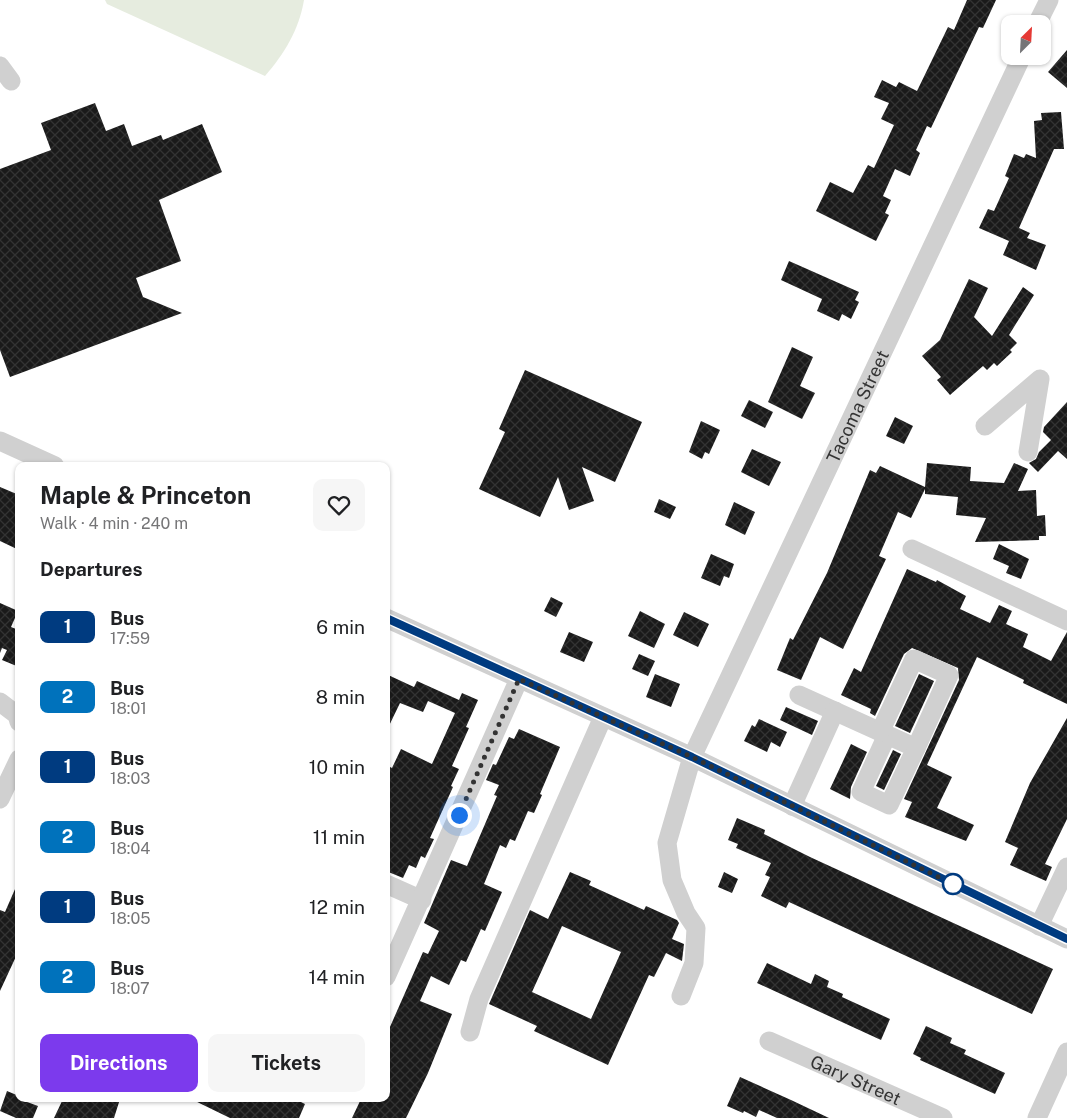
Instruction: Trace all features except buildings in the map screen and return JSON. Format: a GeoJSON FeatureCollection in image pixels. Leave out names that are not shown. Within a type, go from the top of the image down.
{"type":"FeatureCollection","features":[{"type":"Feature","properties":{"kind":"street"},"geometry":{"type":"LineString","coordinates":[[1041,15],[1048,0]]}},
{"type":"Feature","properties":{"kind":"street","name":"Tacoma Street"},"geometry":{"type":"LineString","coordinates":[[681,996],[694,963],[696,928],[686,913],[672,880],[667,844],[692,757],[1018,65]]}},
{"type":"Feature","properties":{"kind":"street"},"geometry":{"type":"LineString","coordinates":[[985,426],[1040,379],[1028,452]]}},
{"type":"Feature","properties":{"kind":"street"},"geometry":{"type":"LineString","coordinates":[[0,441],[46,462]]}},
{"type":"Feature","properties":{"kind":"street"},"geometry":{"type":"LineString","coordinates":[[912,549],[1067,621]]}},
{"type":"Feature","properties":{"kind":"street"},"geometry":{"type":"LineString","coordinates":[[390,620],[692,757],[1067,939]]}},
{"type":"Feature","properties":{"kind":"street"},"geometry":{"type":"LineString","coordinates":[[914,659],[949,675],[889,805],[861,792],[884,734],[914,659]]}},
{"type":"Feature","properties":{"kind":"street"},"geometry":{"type":"LineString","coordinates":[[390,968],[519,679]]}},
{"type":"Feature","properties":{"kind":"street"},"geometry":{"type":"LineString","coordinates":[[799,695],[916,748]]}},
{"type":"Feature","properties":{"kind":"street"},"geometry":{"type":"LineString","coordinates":[[0,702],[15,713]]}},
{"type":"Feature","properties":{"kind":"street"},"geometry":{"type":"LineString","coordinates":[[792,806],[836,712]]}},
{"type":"Feature","properties":{"kind":"street"},"geometry":{"type":"LineString","coordinates":[[470,1032],[479,999],[603,717]]}},
{"type":"Feature","properties":{"kind":"street"},"geometry":{"type":"LineString","coordinates":[[0,799],[15,767]]}},
{"type":"Feature","properties":{"kind":"street"},"geometry":{"type":"LineString","coordinates":[[1039,926],[1067,867]]}},
{"type":"Feature","properties":{"kind":"street"},"geometry":{"type":"LineString","coordinates":[[390,886],[422,900]]}},
{"type":"Feature","properties":{"kind":"street","name":"Gary Street"},"geometry":{"type":"LineString","coordinates":[[769,1041],[943,1118]]}},
{"type":"Feature","properties":{"kind":"street"},"geometry":{"type":"LineString","coordinates":[[1037,1118],[1067,1052]]}},
{"type":"Feature","properties":{"kind":"shaded area"},"geometry":{"type":"Polygon","coordinates":[[[105,0],[304,0],[302,11],[290,41],[265,76],[107,4],[105,0]]]}},
{"type":"Feature","properties":{"kind":"bus line","name":"1"},"geometry":{"type":"LineString","coordinates":[[390,620],[692,757],[1067,939]]}},
{"type":"Feature","properties":{"kind":"route"},"geometry":{"type":"LineString","coordinates":[[459,815],[519,679],[692,757],[953,884]]}}]}
